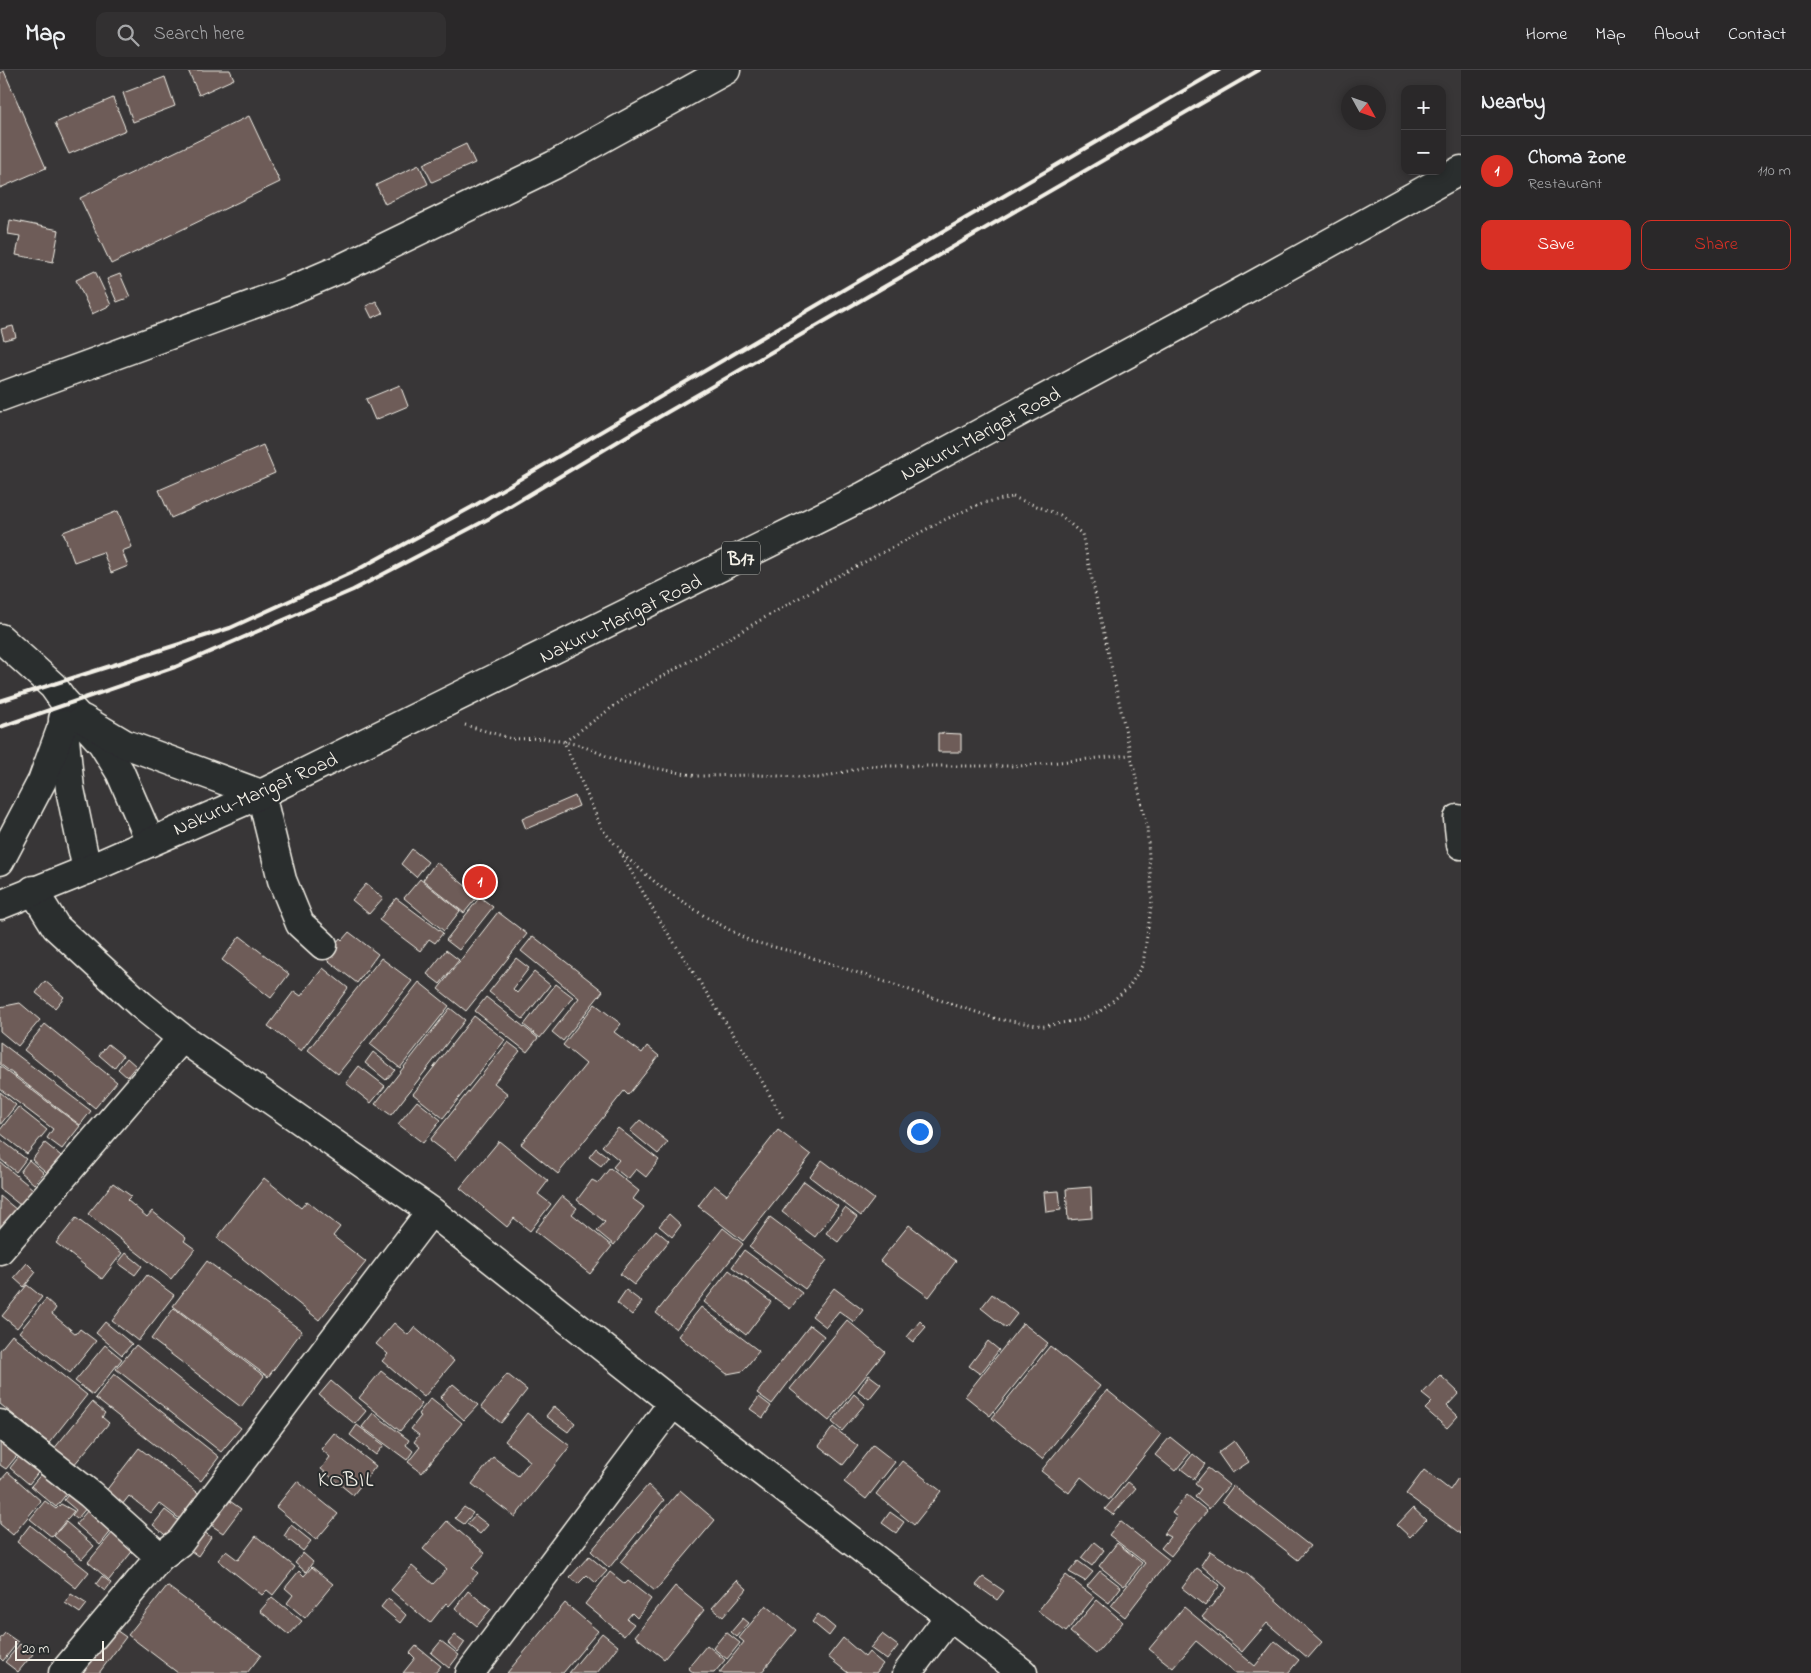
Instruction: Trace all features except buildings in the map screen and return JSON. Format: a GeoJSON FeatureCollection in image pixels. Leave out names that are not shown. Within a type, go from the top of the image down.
{"type":"FeatureCollection","features":[{"type":"Feature","properties":{"kind":"street"},"geometry":{"type":"LineString","coordinates":[[0,397],[284,293],[340,268],[554,165],[726,70]]}},
{"type":"Feature","properties":{"kind":"street","name":"Nakuru-Marigat Road"},"geometry":{"type":"LineString","coordinates":[[0,904],[86,870],[261,794],[864,496],[1221,303],[1461,170]]}},
{"type":"Feature","properties":{"kind":"street"},"geometry":{"type":"LineString","coordinates":[[0,638],[53,686],[69,714],[102,743],[120,772],[150,841]]}},
{"type":"Feature","properties":{"kind":"street"},"geometry":{"type":"LineString","coordinates":[[69,714],[125,744],[261,794],[282,880],[300,924],[323,945]]}},
{"type":"Feature","properties":{"kind":"street"},"geometry":{"type":"LineString","coordinates":[[0,862],[42,781],[69,714]]}},
{"type":"Feature","properties":{"kind":"street"},"geometry":{"type":"LineString","coordinates":[[69,714],[70,789],[86,870]]}},
{"type":"Feature","properties":{"kind":"street"},"geometry":{"type":"LineString","coordinates":[[33,890],[56,927],[141,1005],[182,1038],[431,1211],[672,1403],[1023,1673]]}},
{"type":"Feature","properties":{"kind":"street"},"geometry":{"type":"LineString","coordinates":[[0,1250],[182,1038]]}},
{"type":"Feature","properties":{"kind":"street"},"geometry":{"type":"LineString","coordinates":[[63,1673],[160,1557],[186,1535],[431,1211]]}},
{"type":"Feature","properties":{"kind":"street"},"geometry":{"type":"LineString","coordinates":[[470,1673],[672,1403]]}},
{"type":"Feature","properties":{"kind":"street"},"geometry":{"type":"LineString","coordinates":[[0,1424],[90,1494],[160,1557]]}},
{"type":"Feature","properties":{"kind":"street"},"geometry":{"type":"LineString","coordinates":[[907,1673],[949,1617]]}},
{"type":"Feature","properties":{"kind":"path"},"geometry":{"type":"LineString","coordinates":[[1013,497],[1060,514],[1082,534],[1129,756],[1147,828],[1152,900],[1143,964],[1129,987],[1102,1010],[1079,1020],[1044,1026],[997,1019],[798,952],[750,941],[706,917],[662,888],[627,858],[602,829],[564,742],[628,696],[827,582],[950,517],[982,503],[1013,497]]}},
{"type":"Feature","properties":{"kind":"path"},"geometry":{"type":"LineString","coordinates":[[423,714],[452,719],[481,731],[513,739],[543,738],[580,745],[618,761],[697,776],[759,775],[819,778],[869,766],[1020,766],[1129,756]]}},
{"type":"Feature","properties":{"kind":"path"},"geometry":{"type":"LineString","coordinates":[[616,845],[655,913],[748,1057],[783,1118]]}},
{"type":"Feature","properties":{"kind":"railway"},"geometry":{"type":"LineString","coordinates":[[0,701],[230,628],[355,571],[472,507],[1219,70]]}},
{"type":"Feature","properties":{"kind":"railway"},"geometry":{"type":"LineString","coordinates":[[0,727],[175,667],[353,590],[490,518],[652,421],[1259,70]]}},
{"type":"Feature","properties":{"kind":"place","name":"Choma Zone"},"geometry":{"type":"Point","coordinates":[480,882]}},
{"type":"Feature","properties":{"kind":"district","name":"KOBIL"},"geometry":{"type":"Point","coordinates":[346,1478]}}]}
